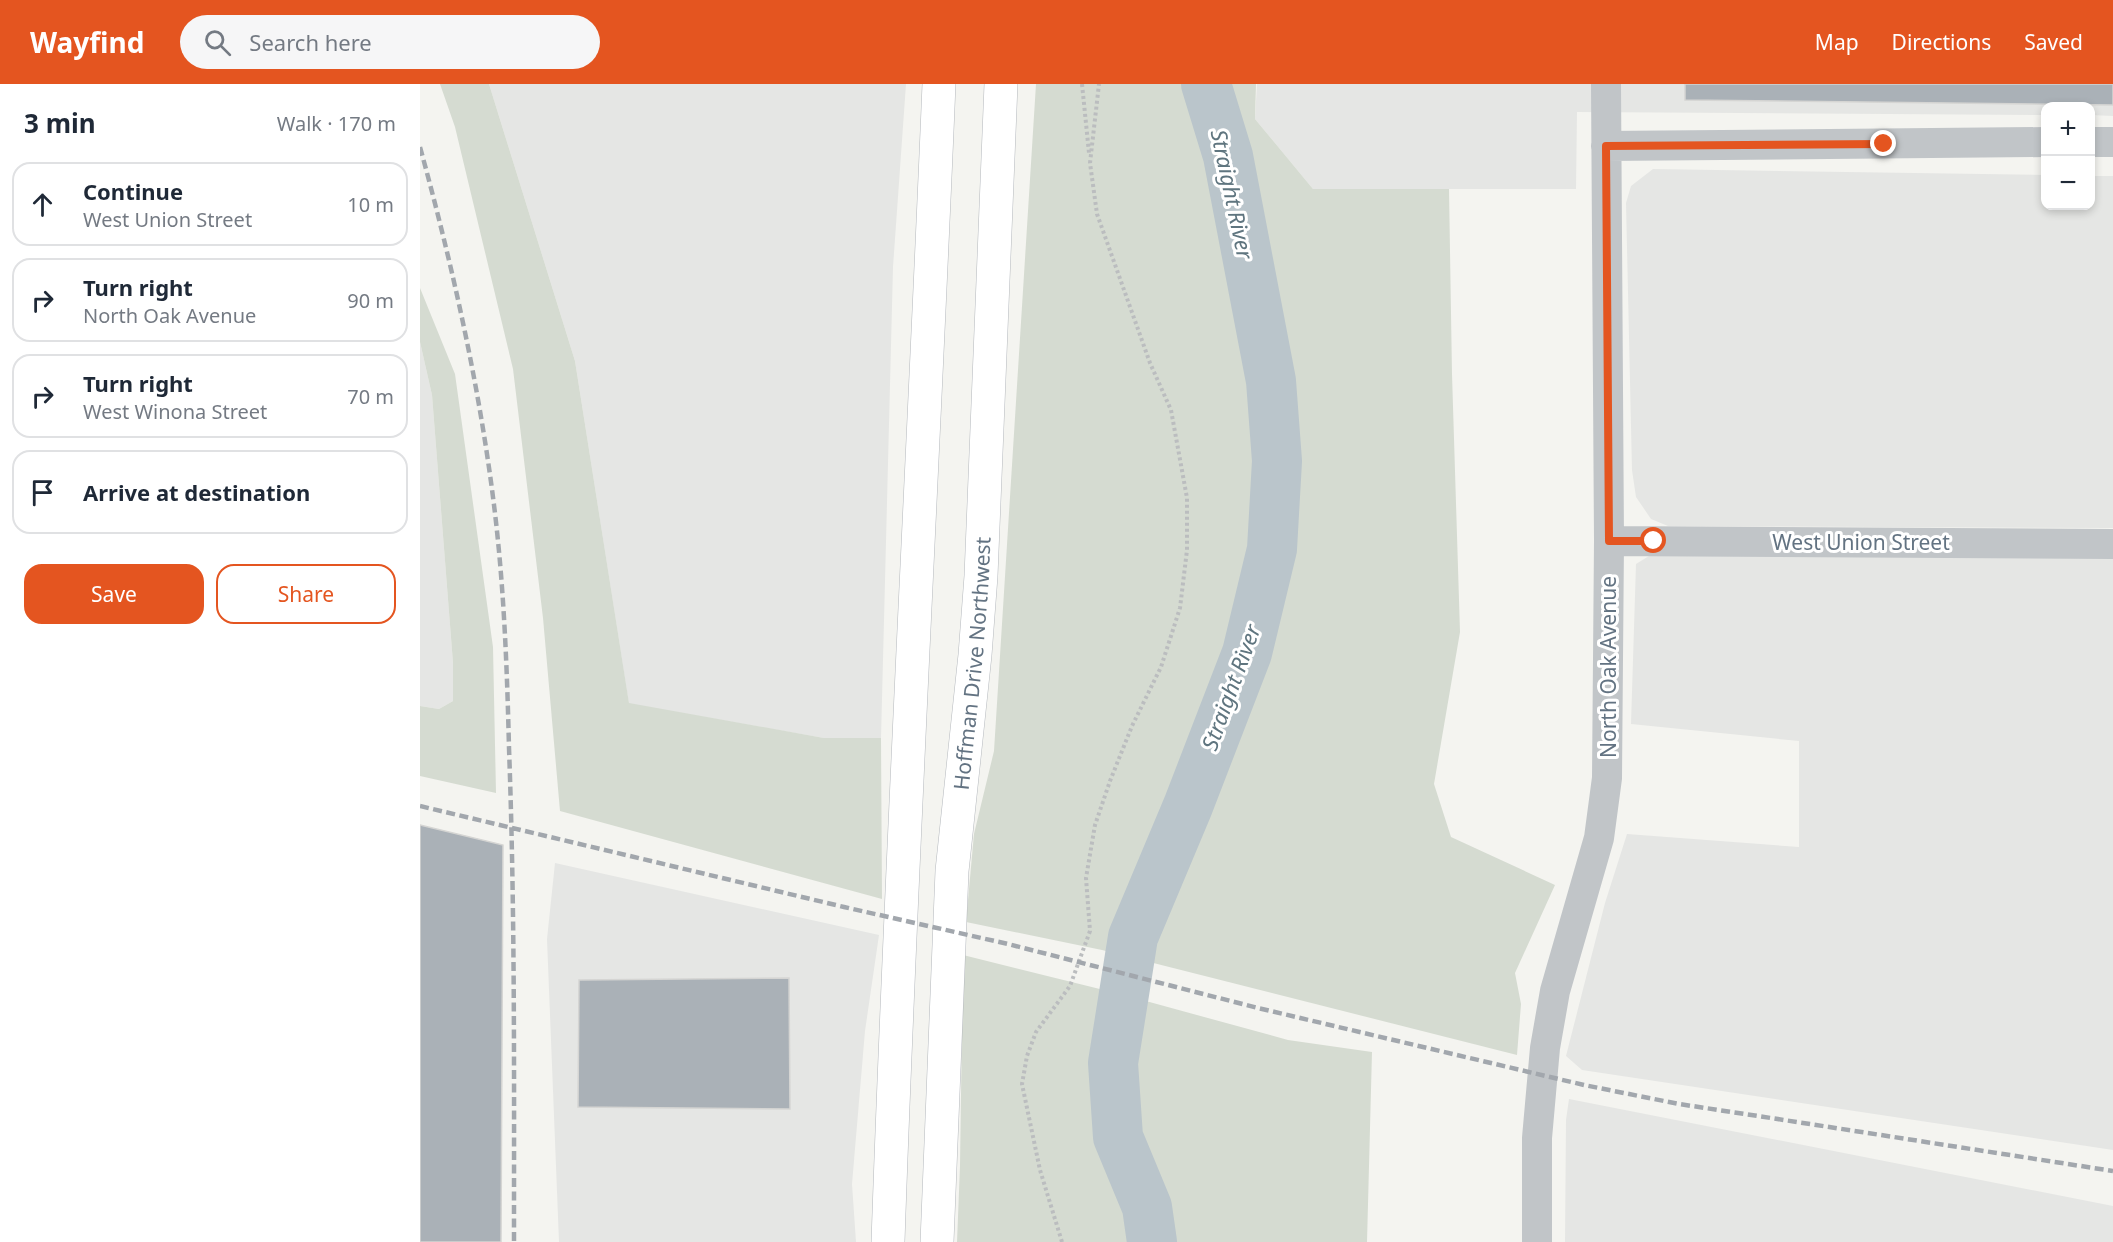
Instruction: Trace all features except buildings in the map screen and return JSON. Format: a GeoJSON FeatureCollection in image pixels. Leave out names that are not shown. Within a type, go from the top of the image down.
{"type":"FeatureCollection","features":[{"type":"Feature","properties":{"kind":"main road"},"geometry":{"type":"LineString","coordinates":[[888,1242],[897,972],[918,571],[939,84]]}},
{"type":"Feature","properties":{"kind":"main road","name":"Hoffman Drive Northwest"},"geometry":{"type":"LineString","coordinates":[[937,1242],[952,871],[981,576],[1001,84]]}},
{"type":"Feature","properties":{"kind":"street","name":"North Oak Avenue"},"geometry":{"type":"LineString","coordinates":[[1537,1242],[1537,1138],[1545,1048],[1555,991],[1599,838],[1607,778],[1609,541],[1606,84]]}},
{"type":"Feature","properties":{"kind":"street"},"geometry":{"type":"LineString","coordinates":[[1606,146],[2041,142]]}},
{"type":"Feature","properties":{"kind":"street"},"geometry":{"type":"LineString","coordinates":[[2095,142],[2113,142]]}},
{"type":"Feature","properties":{"kind":"street","name":"West Union Street"},"geometry":{"type":"LineString","coordinates":[[1609,541],[2113,544]]}},
{"type":"Feature","properties":{"kind":"path"},"geometry":{"type":"LineString","coordinates":[[1062,1242],[1040,1170],[1022,1084],[1027,1056],[1036,1032],[1070,986],[1090,932],[1086,878],[1095,825],[1132,726],[1161,667],[1180,608],[1187,550],[1187,498],[1171,410],[1150,363],[1097,214],[1082,84]]}},
{"type":"Feature","properties":{"kind":"path"},"geometry":{"type":"LineString","coordinates":[[1090,163],[1098,84]]}},
{"type":"Feature","properties":{"kind":"shaded area"},"geometry":{"type":"Polygon","coordinates":[[[440,84],[489,84],[575,361],[629,703],[824,738],[881,738],[882,899],[560,811],[543,618],[513,369],[455,127],[440,84]]]}},
{"type":"Feature","properties":{"kind":"shaded area"},"geometry":{"type":"Polygon","coordinates":[[[489,84],[906,84],[893,267],[881,738],[824,738],[629,704],[575,361],[489,84]]]}},
{"type":"Feature","properties":{"kind":"shaded area"},"geometry":{"type":"Polygon","coordinates":[[[1036,84],[1256,84],[1255,119],[1313,189],[1449,189],[1460,632],[1434,784],[1451,837],[1555,885],[1515,973],[1521,1004],[1517,1055],[1102,950],[966,922],[974,834],[994,751],[1036,84]]]}},
{"type":"Feature","properties":{"kind":"shaded area"},"geometry":{"type":"Polygon","coordinates":[[[1257,84],[2113,84],[2113,116],[2095,115],[2095,102],[2041,102],[2041,115],[1577,112],[1576,189],[1313,189],[1255,119],[1257,84]]]}},
{"type":"Feature","properties":{"kind":"shaded area"},"geometry":{"type":"Polygon","coordinates":[[[1653,169],[2041,175],[2041,210],[2095,210],[2095,176],[2113,176],[2113,528],[1668,526],[1651,519],[1636,497],[1632,470],[1626,203],[1631,186],[1653,169]]]}},
{"type":"Feature","properties":{"kind":"shaded area"},"geometry":{"type":"Polygon","coordinates":[[[420,288],[455,374],[493,647],[496,793],[420,776],[420,706],[439,709],[453,701],[453,663],[432,395],[420,342],[420,288]]]}},
{"type":"Feature","properties":{"kind":"shaded area"},"geometry":{"type":"Polygon","coordinates":[[[420,342],[432,395],[453,663],[453,701],[439,709],[420,706],[420,342]]]}},
{"type":"Feature","properties":{"kind":"shaded area"},"geometry":{"type":"Polygon","coordinates":[[[1649,556],[2113,556],[2113,1150],[1582,1070],[1566,1056],[1605,903],[1627,834],[1799,847],[1799,741],[1631,724],[1636,564],[1649,556]]]}},
{"type":"Feature","properties":{"kind":"shaded area"},"geometry":{"type":"Polygon","coordinates":[[[555,863],[879,935],[865,1031],[852,1184],[856,1242],[559,1242],[547,939],[555,863]]]}},
{"type":"Feature","properties":{"kind":"shaded area"},"geometry":{"type":"Polygon","coordinates":[[[963,955],[1124,995],[1288,1040],[1372,1052],[1367,1242],[957,1242],[963,955]]]}},
{"type":"Feature","properties":{"kind":"shaded area"},"geometry":{"type":"Polygon","coordinates":[[[1569,1099],[2113,1206],[2113,1242],[1565,1242],[1566,1120],[1569,1099]]]}},
{"type":"Feature","properties":{"kind":"waterway","name":"Straight River"},"geometry":{"type":"LineString","coordinates":[[1152,1242],[1147,1207],[1118,1137],[1113,1063],[1133,937],[1188,806],[1247,653],[1272,549],[1277,461],[1271,381],[1228,156],[1206,84]]}},
{"type":"Feature","properties":{"kind":"railway"},"geometry":{"type":"LineString","coordinates":[[420,147],[454,280],[481,414],[500,566],[507,687],[512,872],[514,1242]]}},
{"type":"Feature","properties":{"kind":"railway"},"geometry":{"type":"LineString","coordinates":[[420,806],[1008,944],[1258,1008],[1584,1085],[1679,1104],[2113,1171]]}},
{"type":"Feature","properties":{"kind":"route"},"geometry":{"type":"LineString","coordinates":[[1654,541],[1609,541],[1606,146],[1884,144]]}}]}
